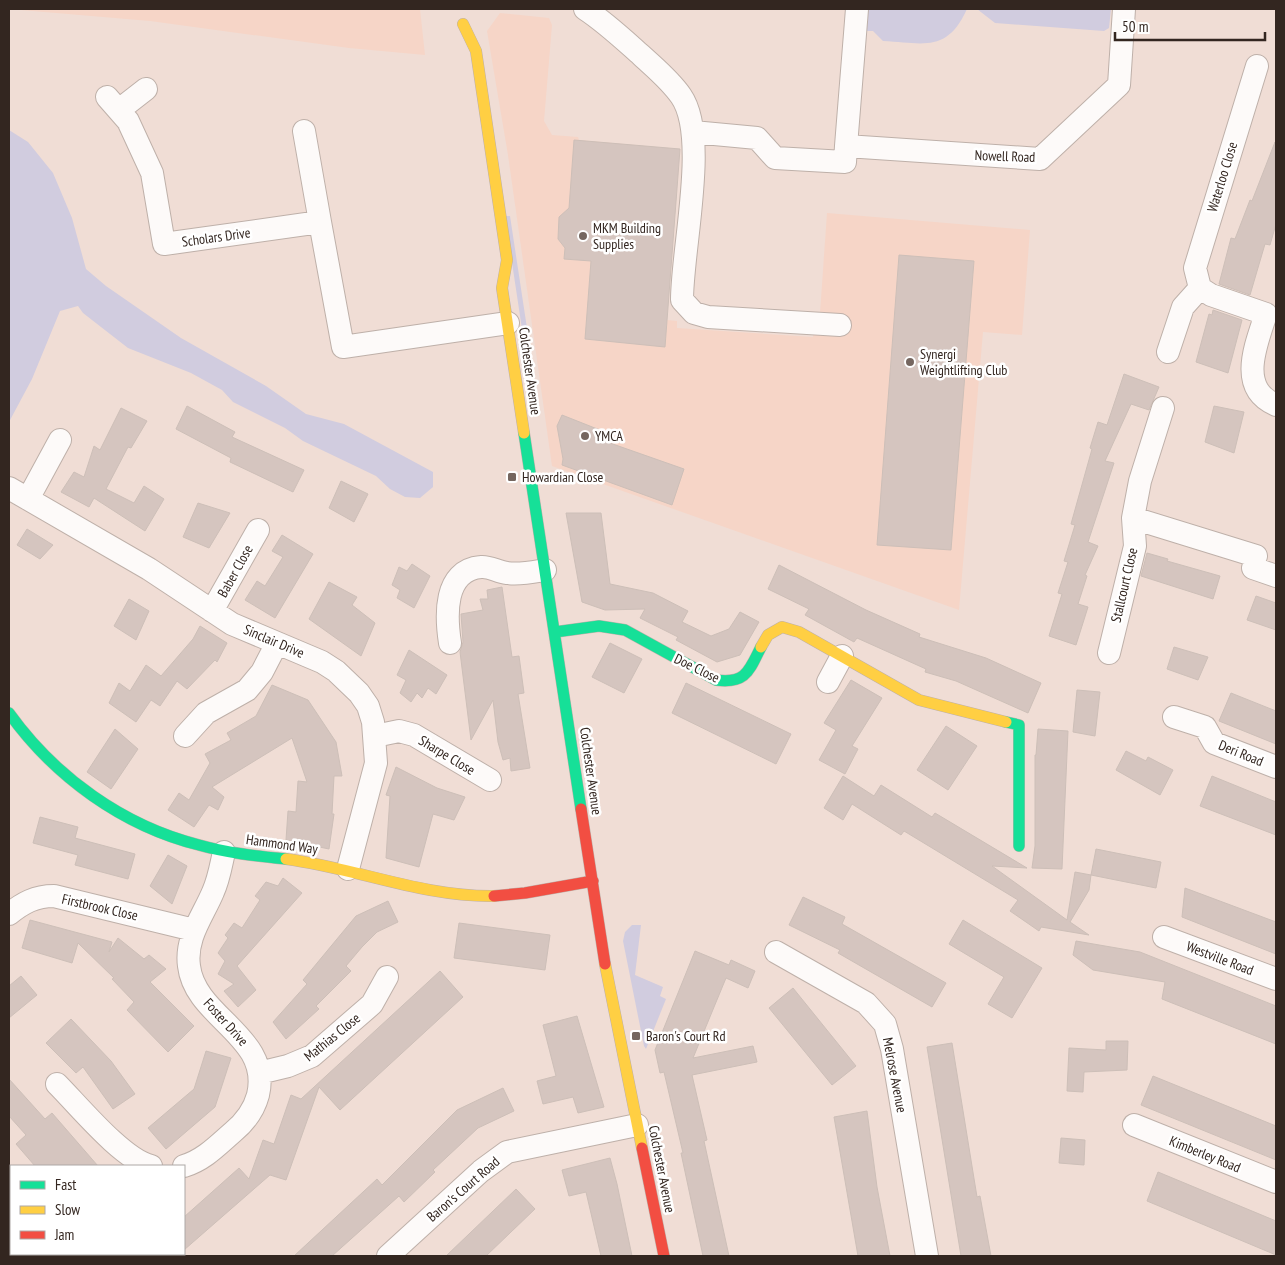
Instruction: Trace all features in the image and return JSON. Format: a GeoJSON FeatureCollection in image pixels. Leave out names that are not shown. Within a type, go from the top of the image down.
{"type":"FeatureCollection","features":[{"type":"Feature","properties":{"kind":"street","name":"Colchester Avenue"},"geometry":{"type":"LineString","coordinates":[[461,9],[464,24],[476,51],[507,260],[502,288]]}},
{"type":"Feature","properties":{"kind":"street"},"geometry":{"type":"LineString","coordinates":[[585,9],[606,24],[669,80],[682,97],[688,109],[693,132],[694,152],[682,300],[694,313],[708,316],[840,326]]}},
{"type":"Feature","properties":{"kind":"street"},"geometry":{"type":"LineString","coordinates":[[693,132],[757,138],[775,158],[845,162],[857,9]]}},
{"type":"Feature","properties":{"kind":"street","name":"Nowell Road"},"geometry":{"type":"LineString","coordinates":[[846,146],[1040,159],[1119,84],[1124,9]]}},
{"type":"Feature","properties":{"kind":"street","name":"Colchester Avenue"},"geometry":{"type":"LineString","coordinates":[[461,44],[464,24]]}},
{"type":"Feature","properties":{"kind":"street","name":"Waterloo Close"},"geometry":{"type":"LineString","coordinates":[[1200,288],[1195,268],[1257,66]]}},
{"type":"Feature","properties":{"kind":"street","name":"Scholars Drive"},"geometry":{"type":"LineString","coordinates":[[146,89],[113,103],[128,120],[152,172],[164,244],[320,222]]}},
{"type":"Feature","properties":{"kind":"street"},"geometry":{"type":"LineString","coordinates":[[304,131],[343,347],[508,323]]}},
{"type":"Feature","properties":{"kind":"street","name":"Colchester Avenue"},"geometry":{"type":"LineString","coordinates":[[494,273],[502,288],[508,323],[606,971],[664,1256]]}},
{"type":"Feature","properties":{"kind":"street"},"geometry":{"type":"LineString","coordinates":[[1168,352],[1183,307],[1200,288],[1211,295],[1266,314],[1255,347],[1251,372],[1253,382],[1260,393],[1276,405]]}},
{"type":"Feature","properties":{"kind":"street","name":"Stallcourt Close"},"geometry":{"type":"LineString","coordinates":[[1109,652],[1134,546],[1133,518],[1140,481],[1164,408]]}},
{"type":"Feature","properties":{"kind":"street","name":"Sinclair Drive"},"geometry":{"type":"LineString","coordinates":[[60,440],[18,494],[149,569],[232,624],[322,662],[349,682],[368,706],[375,736],[376,763],[348,869]]}},
{"type":"Feature","properties":{"kind":"street"},"geometry":{"type":"LineString","coordinates":[[1133,518],[1255,562],[1276,576]]}},
{"type":"Feature","properties":{"kind":"street","name":"Baber Close"},"geometry":{"type":"LineString","coordinates":[[212,611],[258,530]]}},
{"type":"Feature","properties":{"kind":"street"},"geometry":{"type":"LineString","coordinates":[[450,643],[446,618],[447,604],[450,594],[462,575],[482,566],[513,574],[545,570]]}},
{"type":"Feature","properties":{"kind":"street","name":"Doe Close"},"geometry":{"type":"LineString","coordinates":[[555,632],[598,625],[612,626],[625,630],[716,680],[732,682],[748,672],[768,635],[782,627],[799,632],[918,700],[1019,725],[1019,846]]}},
{"type":"Feature","properties":{"kind":"street"},"geometry":{"type":"LineString","coordinates":[[186,736],[206,713],[247,690],[262,672],[276,643]]}},
{"type":"Feature","properties":{"kind":"street"},"geometry":{"type":"LineString","coordinates":[[828,682],[842,656]]}},
{"type":"Feature","properties":{"kind":"street","name":"Deri Road"},"geometry":{"type":"LineString","coordinates":[[1174,716],[1205,727],[1214,743],[1276,767]]}},
{"type":"Feature","properties":{"kind":"street","name":"Hammond Way"},"geometry":{"type":"LineString","coordinates":[[10,718],[58,768],[130,817],[175,838],[224,852],[348,869],[422,890],[486,896],[593,882]]}},
{"type":"Feature","properties":{"kind":"street","name":"Sharpe Close"},"geometry":{"type":"LineString","coordinates":[[375,736],[399,731],[414,735],[490,780]]}},
{"type":"Feature","properties":{"kind":"street","name":"Foster Drive"},"geometry":{"type":"LineString","coordinates":[[185,1166],[204,1157],[249,1116],[258,1095],[259,1073],[251,1050],[199,994],[193,983],[188,955],[194,930],[216,886],[224,852]]}},
{"type":"Feature","properties":{"kind":"street","name":"Firstbrook Close"},"geometry":{"type":"LineString","coordinates":[[9,914],[28,900],[41,896],[54,896],[194,930]]}},
{"type":"Feature","properties":{"kind":"street","name":"Westville Road"},"geometry":{"type":"LineString","coordinates":[[1164,937],[1276,979]]}},
{"type":"Feature","properties":{"kind":"street","name":"Melrose Avenue"},"geometry":{"type":"LineString","coordinates":[[776,952],[866,1003],[885,1024],[892,1050],[927,1256]]}},
{"type":"Feature","properties":{"kind":"street","name":"Mathias Close"},"geometry":{"type":"LineString","coordinates":[[259,1073],[288,1066],[312,1056],[372,1004],[387,977]]}},
{"type":"Feature","properties":{"kind":"street"},"geometry":{"type":"LineString","coordinates":[[58,1084],[116,1144],[133,1157],[149,1165]]}},
{"type":"Feature","properties":{"kind":"street","name":"Baron's Court Road"},"geometry":{"type":"LineString","coordinates":[[388,1256],[481,1171],[507,1152],[637,1125]]}},
{"type":"Feature","properties":{"kind":"street","name":"Kimberley Road"},"geometry":{"type":"LineString","coordinates":[[1134,1125],[1276,1182]]}},
{"type":"Feature","properties":{"kind":"shaded area"},"geometry":{"type":"Polygon","coordinates":[[[9,9],[420,9],[425,55],[349,48],[150,21],[9,9]]]}},
{"type":"Feature","properties":{"kind":"shaded area"},"geometry":{"type":"Polygon","coordinates":[[[866,9],[967,9],[951,33],[942,39],[933,42],[911,43],[883,41],[873,31],[866,31],[866,9]]]}},
{"type":"Feature","properties":{"kind":"shaded area"},"geometry":{"type":"Polygon","coordinates":[[[977,9],[1111,9],[1109,28],[1104,31],[995,23],[977,9]]]}},
{"type":"Feature","properties":{"kind":"shaded area"},"geometry":{"type":"Polygon","coordinates":[[[500,13],[549,18],[552,25],[544,121],[552,135],[578,137],[579,140],[680,149],[667,320],[677,321],[677,328],[813,337],[814,313],[820,313],[827,213],[1030,230],[1022,335],[983,332],[959,610],[552,466],[508,155],[487,31],[500,13]]]}},
{"type":"Feature","properties":{"kind":"shaded area"},"geometry":{"type":"Polygon","coordinates":[[[9,130],[28,142],[53,173],[72,218],[86,269],[106,286],[181,338],[266,386],[306,414],[344,424],[433,472],[433,487],[420,498],[405,497],[390,489],[376,476],[303,441],[285,428],[233,402],[222,390],[191,373],[128,348],[83,313],[78,306],[60,311],[32,379],[9,422],[9,130]]]}},
{"type":"Feature","properties":{"kind":"shaded area"},"geometry":{"type":"Polygon","coordinates":[[[505,216],[510,216],[530,348],[525,349],[505,216]]]}},
{"type":"Feature","properties":{"kind":"shaded area"},"geometry":{"type":"Polygon","coordinates":[[[632,925],[641,925],[635,975],[663,987],[660,996],[666,999],[646,1049],[623,941],[625,932],[632,925]]]}},
{"type":"Feature","properties":{"kind":"building"},"geometry":{"type":"Polygon","coordinates":[[[574,140],[680,149],[665,347],[585,339],[591,261],[564,259],[565,248],[558,239],[559,217],[569,208],[574,140]]]}},
{"type":"Feature","properties":{"kind":"building"},"geometry":{"type":"Polygon","coordinates":[[[1275,142],[1276,224],[1270,245],[1265,244],[1250,295],[1219,284],[1231,238],[1235,239],[1275,142]]]}},
{"type":"Feature","properties":{"kind":"building"},"geometry":{"type":"Polygon","coordinates":[[[899,255],[974,261],[951,550],[877,545],[899,255]]]}},
{"type":"Feature","properties":{"kind":"building"},"geometry":{"type":"Polygon","coordinates":[[[1213,310],[1242,320],[1228,373],[1196,362],[1209,314],[1212,315],[1213,310]]]}},
{"type":"Feature","properties":{"kind":"building"},"geometry":{"type":"Polygon","coordinates":[[[1124,374],[1159,387],[1149,410],[1131,404],[1105,461],[1114,463],[1088,542],[1098,546],[1085,575],[1087,576],[1078,604],[1088,607],[1076,645],[1049,636],[1062,594],[1058,593],[1068,562],[1064,561],[1075,525],[1071,524],[1092,449],[1090,448],[1098,422],[1107,425],[1124,374]]]}},
{"type":"Feature","properties":{"kind":"building"},"geometry":{"type":"Polygon","coordinates":[[[187,406],[235,432],[232,437],[304,470],[293,492],[230,462],[231,458],[176,429],[187,406]]]}},
{"type":"Feature","properties":{"kind":"building"},"geometry":{"type":"Polygon","coordinates":[[[1214,406],[1244,412],[1234,453],[1205,442],[1214,406]]]}},
{"type":"Feature","properties":{"kind":"building"},"geometry":{"type":"Polygon","coordinates":[[[121,408],[147,421],[131,448],[128,447],[106,489],[134,503],[144,486],[164,499],[145,531],[94,498],[89,507],[61,492],[74,472],[84,477],[94,446],[100,450],[121,408]]]}},
{"type":"Feature","properties":{"kind":"building"},"geometry":{"type":"Polygon","coordinates":[[[562,415],[610,434],[607,442],[684,469],[672,505],[562,465],[563,459],[557,426],[562,415]]]}},
{"type":"Feature","properties":{"kind":"building"},"geometry":{"type":"Polygon","coordinates":[[[341,481],[368,494],[354,522],[329,508],[341,481]]]}},
{"type":"Feature","properties":{"kind":"building"},"geometry":{"type":"Polygon","coordinates":[[[198,503],[230,513],[209,548],[183,537],[198,503]]]}},
{"type":"Feature","properties":{"kind":"building"},"geometry":{"type":"Polygon","coordinates":[[[566,513],[601,513],[610,584],[653,593],[688,611],[682,622],[711,636],[729,629],[740,612],[759,622],[740,655],[717,662],[676,640],[678,637],[640,618],[645,609],[605,610],[582,602],[566,513]]]}},
{"type":"Feature","properties":{"kind":"building"},"geometry":{"type":"Polygon","coordinates":[[[27,529],[53,545],[40,559],[17,545],[27,529]]]}},
{"type":"Feature","properties":{"kind":"building"},"geometry":{"type":"Polygon","coordinates":[[[282,535],[313,554],[275,618],[245,600],[257,581],[265,586],[283,557],[272,551],[282,535]]]}},
{"type":"Feature","properties":{"kind":"building"},"geometry":{"type":"Polygon","coordinates":[[[1147,553],[1168,559],[1167,561],[1220,576],[1213,599],[1141,576],[1147,553]]]}},
{"type":"Feature","properties":{"kind":"building"},"geometry":{"type":"Polygon","coordinates":[[[412,564],[430,576],[414,608],[397,598],[400,590],[392,585],[399,567],[407,571],[412,564]]]}},
{"type":"Feature","properties":{"kind":"building"},"geometry":{"type":"Polygon","coordinates":[[[779,565],[866,610],[920,634],[919,637],[986,658],[1041,683],[1028,713],[956,681],[925,672],[926,669],[857,638],[854,642],[805,615],[809,609],[768,589],[779,565]]]}},
{"type":"Feature","properties":{"kind":"building"},"geometry":{"type":"Polygon","coordinates":[[[329,582],[357,597],[352,605],[375,623],[361,656],[309,619],[329,582]]]}},
{"type":"Feature","properties":{"kind":"building"},"geometry":{"type":"Polygon","coordinates":[[[502,587],[512,657],[519,656],[524,693],[518,694],[530,768],[511,771],[510,758],[503,760],[498,742],[493,700],[471,740],[460,652],[463,642],[461,614],[483,610],[480,599],[488,599],[487,590],[502,587]]]}},
{"type":"Feature","properties":{"kind":"building"},"geometry":{"type":"Polygon","coordinates":[[[1256,596],[1276,603],[1276,630],[1247,620],[1256,596]]]}},
{"type":"Feature","properties":{"kind":"building"},"geometry":{"type":"Polygon","coordinates":[[[129,599],[149,611],[136,640],[114,626],[129,599]]]}},
{"type":"Feature","properties":{"kind":"building"},"geometry":{"type":"Polygon","coordinates":[[[200,626],[227,643],[217,662],[215,660],[187,689],[177,681],[160,706],[151,700],[136,722],[109,703],[119,683],[130,691],[146,665],[161,676],[193,639],[200,626]]]}},
{"type":"Feature","properties":{"kind":"building"},"geometry":{"type":"Polygon","coordinates":[[[610,643],[642,659],[624,693],[592,677],[610,643]]]}},
{"type":"Feature","properties":{"kind":"building"},"geometry":{"type":"Polygon","coordinates":[[[1174,647],[1208,657],[1198,680],[1167,669],[1174,647]]]}},
{"type":"Feature","properties":{"kind":"building"},"geometry":{"type":"Polygon","coordinates":[[[409,650],[447,675],[436,694],[428,688],[422,698],[417,693],[411,702],[400,693],[406,680],[397,675],[409,650]]]}},
{"type":"Feature","properties":{"kind":"building"},"geometry":{"type":"Polygon","coordinates":[[[851,680],[882,698],[852,746],[858,749],[845,774],[819,760],[836,730],[824,723],[851,680]]]}},
{"type":"Feature","properties":{"kind":"building"},"geometry":{"type":"Polygon","coordinates":[[[686,683],[791,734],[776,764],[672,713],[686,683]]]}},
{"type":"Feature","properties":{"kind":"building"},"geometry":{"type":"Polygon","coordinates":[[[272,685],[308,700],[336,742],[342,776],[334,776],[332,814],[334,814],[329,849],[286,840],[288,811],[296,812],[298,781],[307,782],[292,738],[212,787],[224,797],[218,810],[209,805],[194,827],[168,810],[179,793],[189,800],[210,763],[205,754],[231,740],[227,733],[256,716],[272,685]]]}},
{"type":"Feature","properties":{"kind":"building"},"geometry":{"type":"Polygon","coordinates":[[[1077,690],[1100,692],[1095,736],[1073,732],[1077,690]]]}},
{"type":"Feature","properties":{"kind":"building"},"geometry":{"type":"Polygon","coordinates":[[[1231,693],[1276,711],[1276,744],[1219,721],[1231,693]]]}},
{"type":"Feature","properties":{"kind":"building"},"geometry":{"type":"Polygon","coordinates":[[[946,726],[977,746],[948,790],[917,770],[946,726]]]}},
{"type":"Feature","properties":{"kind":"building"},"geometry":{"type":"Polygon","coordinates":[[[115,729],[138,749],[111,789],[87,772],[115,729]]]}},
{"type":"Feature","properties":{"kind":"building"},"geometry":{"type":"Polygon","coordinates":[[[1038,729],[1068,731],[1062,869],[1032,868],[1035,846],[1035,755],[1038,729]]]}},
{"type":"Feature","properties":{"kind":"building"},"geometry":{"type":"Polygon","coordinates":[[[1126,751],[1146,761],[1148,757],[1173,770],[1160,795],[1116,770],[1126,751]]]}},
{"type":"Feature","properties":{"kind":"building"},"geometry":{"type":"Polygon","coordinates":[[[396,767],[437,788],[465,797],[454,820],[433,814],[419,867],[386,858],[390,796],[386,795],[396,767]]]}},
{"type":"Feature","properties":{"kind":"building"},"geometry":{"type":"Polygon","coordinates":[[[843,776],[874,796],[881,785],[932,817],[935,813],[1027,868],[992,866],[1067,920],[1075,872],[1091,875],[1089,890],[1070,922],[1089,935],[1041,927],[1039,931],[1010,911],[1018,900],[904,831],[901,835],[852,804],[843,820],[824,808],[843,776]]]}},
{"type":"Feature","properties":{"kind":"building"},"geometry":{"type":"Polygon","coordinates":[[[1212,776],[1276,802],[1276,835],[1200,806],[1212,776]]]}},
{"type":"Feature","properties":{"kind":"building"},"geometry":{"type":"Polygon","coordinates":[[[40,817],[78,827],[75,838],[135,854],[128,879],[75,865],[78,855],[33,843],[40,817]]]}},
{"type":"Feature","properties":{"kind":"building"},"geometry":{"type":"Polygon","coordinates":[[[1096,849],[1161,862],[1156,888],[1091,875],[1096,849]]]}},
{"type":"Feature","properties":{"kind":"building"},"geometry":{"type":"Polygon","coordinates":[[[168,855],[187,866],[172,904],[150,886],[168,855]]]}},
{"type":"Feature","properties":{"kind":"building"},"geometry":{"type":"Polygon","coordinates":[[[283,878],[302,893],[237,966],[256,990],[238,1007],[224,991],[234,984],[218,974],[225,961],[218,953],[228,938],[225,935],[234,923],[242,928],[260,900],[255,896],[266,882],[278,886],[283,878]]]}},
{"type":"Feature","properties":{"kind":"building"},"geometry":{"type":"Polygon","coordinates":[[[1185,888],[1276,922],[1276,954],[1182,917],[1185,888]]]}},
{"type":"Feature","properties":{"kind":"building"},"geometry":{"type":"Polygon","coordinates":[[[803,897],[845,917],[842,924],[946,983],[932,1007],[838,953],[840,950],[789,925],[803,897]]]}},
{"type":"Feature","properties":{"kind":"building"},"geometry":{"type":"Polygon","coordinates":[[[388,901],[398,922],[377,932],[362,947],[346,966],[351,971],[316,1006],[319,1009],[286,1039],[273,1022],[307,984],[303,980],[356,916],[388,901]]]}},
{"type":"Feature","properties":{"kind":"building"},"geometry":{"type":"Polygon","coordinates":[[[30,920],[112,942],[109,952],[118,938],[144,959],[149,955],[166,969],[150,982],[194,1026],[168,1052],[127,1010],[134,1002],[112,979],[114,978],[78,943],[72,963],[22,948],[30,920]]]}},
{"type":"Feature","properties":{"kind":"building"},"geometry":{"type":"Polygon","coordinates":[[[963,920],[1042,968],[1012,1018],[988,1004],[1004,977],[949,944],[963,920]]]}},
{"type":"Feature","properties":{"kind":"building"},"geometry":{"type":"Polygon","coordinates":[[[459,923],[550,935],[545,970],[454,958],[459,923]]]}},
{"type":"Feature","properties":{"kind":"building"},"geometry":{"type":"Polygon","coordinates":[[[1076,941],[1140,952],[1276,1006],[1276,1044],[1162,999],[1165,982],[1093,970],[1073,955],[1076,941]]]}},
{"type":"Feature","properties":{"kind":"building"},"geometry":{"type":"Polygon","coordinates":[[[695,951],[729,965],[731,960],[755,971],[748,988],[726,978],[693,1058],[753,1046],[757,1062],[692,1075],[707,1140],[704,1141],[729,1256],[703,1256],[681,1153],[683,1153],[664,1072],[660,1073],[655,1050],[695,951]]]}},
{"type":"Feature","properties":{"kind":"building"},"geometry":{"type":"Polygon","coordinates":[[[440,971],[463,997],[340,1110],[319,1087],[286,1180],[270,1175],[185,1249],[185,1216],[239,1168],[249,1179],[263,1140],[274,1144],[291,1095],[301,1099],[440,971]]]}},
{"type":"Feature","properties":{"kind":"building"},"geometry":{"type":"Polygon","coordinates":[[[21,976],[37,995],[9,1018],[9,986],[21,976]]]}},
{"type":"Feature","properties":{"kind":"building"},"geometry":{"type":"Polygon","coordinates":[[[793,988],[856,1066],[832,1085],[769,1008],[793,988]]]}},
{"type":"Feature","properties":{"kind":"building"},"geometry":{"type":"Polygon","coordinates":[[[577,1016],[604,1107],[578,1113],[573,1097],[543,1104],[537,1081],[556,1076],[543,1025],[577,1016]]]}},
{"type":"Feature","properties":{"kind":"building"},"geometry":{"type":"Polygon","coordinates":[[[71,1019],[111,1061],[135,1094],[113,1109],[83,1067],[76,1073],[46,1043],[71,1019]]]}},
{"type":"Feature","properties":{"kind":"building"},"geometry":{"type":"Polygon","coordinates":[[[1106,1041],[1128,1041],[1127,1070],[1084,1072],[1083,1092],[1067,1091],[1069,1048],[1106,1050],[1106,1041]]]}},
{"type":"Feature","properties":{"kind":"building"},"geometry":{"type":"Polygon","coordinates":[[[952,1043],[977,1197],[980,1196],[991,1256],[961,1256],[927,1047],[952,1043]]]}},
{"type":"Feature","properties":{"kind":"building"},"geometry":{"type":"Polygon","coordinates":[[[206,1051],[231,1058],[215,1107],[166,1149],[148,1128],[194,1089],[206,1051]]]}},
{"type":"Feature","properties":{"kind":"building"},"geometry":{"type":"Polygon","coordinates":[[[1153,1076],[1276,1126],[1276,1160],[1141,1105],[1153,1076]]]}},
{"type":"Feature","properties":{"kind":"building"},"geometry":{"type":"Polygon","coordinates":[[[9,1079],[45,1119],[52,1113],[97,1165],[34,1165],[16,1144],[26,1135],[9,1116],[9,1079]]]}},
{"type":"Feature","properties":{"kind":"building"},"geometry":{"type":"Polygon","coordinates":[[[503,1088],[514,1111],[478,1128],[433,1170],[435,1172],[404,1202],[399,1196],[332,1256],[294,1256],[377,1179],[382,1185],[457,1110],[503,1088]]]}},
{"type":"Feature","properties":{"kind":"building"},"geometry":{"type":"Polygon","coordinates":[[[867,1111],[877,1187],[890,1256],[858,1256],[834,1117],[867,1111]]]}},
{"type":"Feature","properties":{"kind":"building"},"geometry":{"type":"Polygon","coordinates":[[[1061,1138],[1085,1140],[1084,1165],[1059,1163],[1061,1138]]]}},
{"type":"Feature","properties":{"kind":"building"},"geometry":{"type":"Polygon","coordinates":[[[610,1158],[632,1256],[601,1256],[586,1192],[569,1196],[562,1170],[610,1158]]]}},
{"type":"Feature","properties":{"kind":"building"},"geometry":{"type":"Polygon","coordinates":[[[1158,1172],[1276,1221],[1276,1255],[1147,1201],[1158,1172]]]}},
{"type":"Feature","properties":{"kind":"building"},"geometry":{"type":"Polygon","coordinates":[[[516,1189],[535,1209],[486,1256],[446,1256],[516,1189]]]}},
{"type":"Feature","properties":{"kind":"traffic: fast"},"geometry":{"type":"LineString","coordinates":[[524,433],[581,809]]}},
{"type":"Feature","properties":{"kind":"traffic: fast"},"geometry":{"type":"LineString","coordinates":[[555,632],[599,626],[625,630],[716,680],[726,681],[740,678],[745,674],[761,647]]}},
{"type":"Feature","properties":{"kind":"traffic: fast"},"geometry":{"type":"LineString","coordinates":[[9,713],[47,758],[69,778],[118,812],[144,825],[199,845],[231,852],[286,859]]}},
{"type":"Feature","properties":{"kind":"traffic: fast"},"geometry":{"type":"LineString","coordinates":[[1006,722],[1019,725],[1019,846]]}},
{"type":"Feature","properties":{"kind":"traffic: slow"},"geometry":{"type":"LineString","coordinates":[[463,24],[476,51],[507,260],[502,288],[524,433]]}},
{"type":"Feature","properties":{"kind":"traffic: slow"},"geometry":{"type":"LineString","coordinates":[[761,647],[768,635],[782,627],[799,632],[919,700],[1006,722]]}},
{"type":"Feature","properties":{"kind":"traffic: slow"},"geometry":{"type":"LineString","coordinates":[[286,859],[312,863],[441,892],[494,896]]}},
{"type":"Feature","properties":{"kind":"traffic: slow"},"geometry":{"type":"LineString","coordinates":[[605,964],[642,1148]]}},
{"type":"Feature","properties":{"kind":"traffic: jam"},"geometry":{"type":"LineString","coordinates":[[581,809],[605,964]]}},
{"type":"Feature","properties":{"kind":"traffic: jam"},"geometry":{"type":"LineString","coordinates":[[494,896],[525,893],[593,881]]}},
{"type":"Feature","properties":{"kind":"traffic: jam"},"geometry":{"type":"LineString","coordinates":[[642,1148],[664,1256]]}},
{"type":"Feature","properties":{"kind":"place","name":"MKM Building Supplies"},"geometry":{"type":"Point","coordinates":[583,236]}},
{"type":"Feature","properties":{"kind":"place","name":"Synergi Weightlifting Club"},"geometry":{"type":"Point","coordinates":[910,362]}},
{"type":"Feature","properties":{"kind":"place","name":"YMCA"},"geometry":{"type":"Point","coordinates":[585,436]}},
{"type":"Feature","properties":{"kind":"place","name":"Howardian Close"},"geometry":{"type":"Point","coordinates":[512,477]}},
{"type":"Feature","properties":{"kind":"place","name":"Baron's Court Rd"},"geometry":{"type":"Point","coordinates":[636,1036]}}]}
